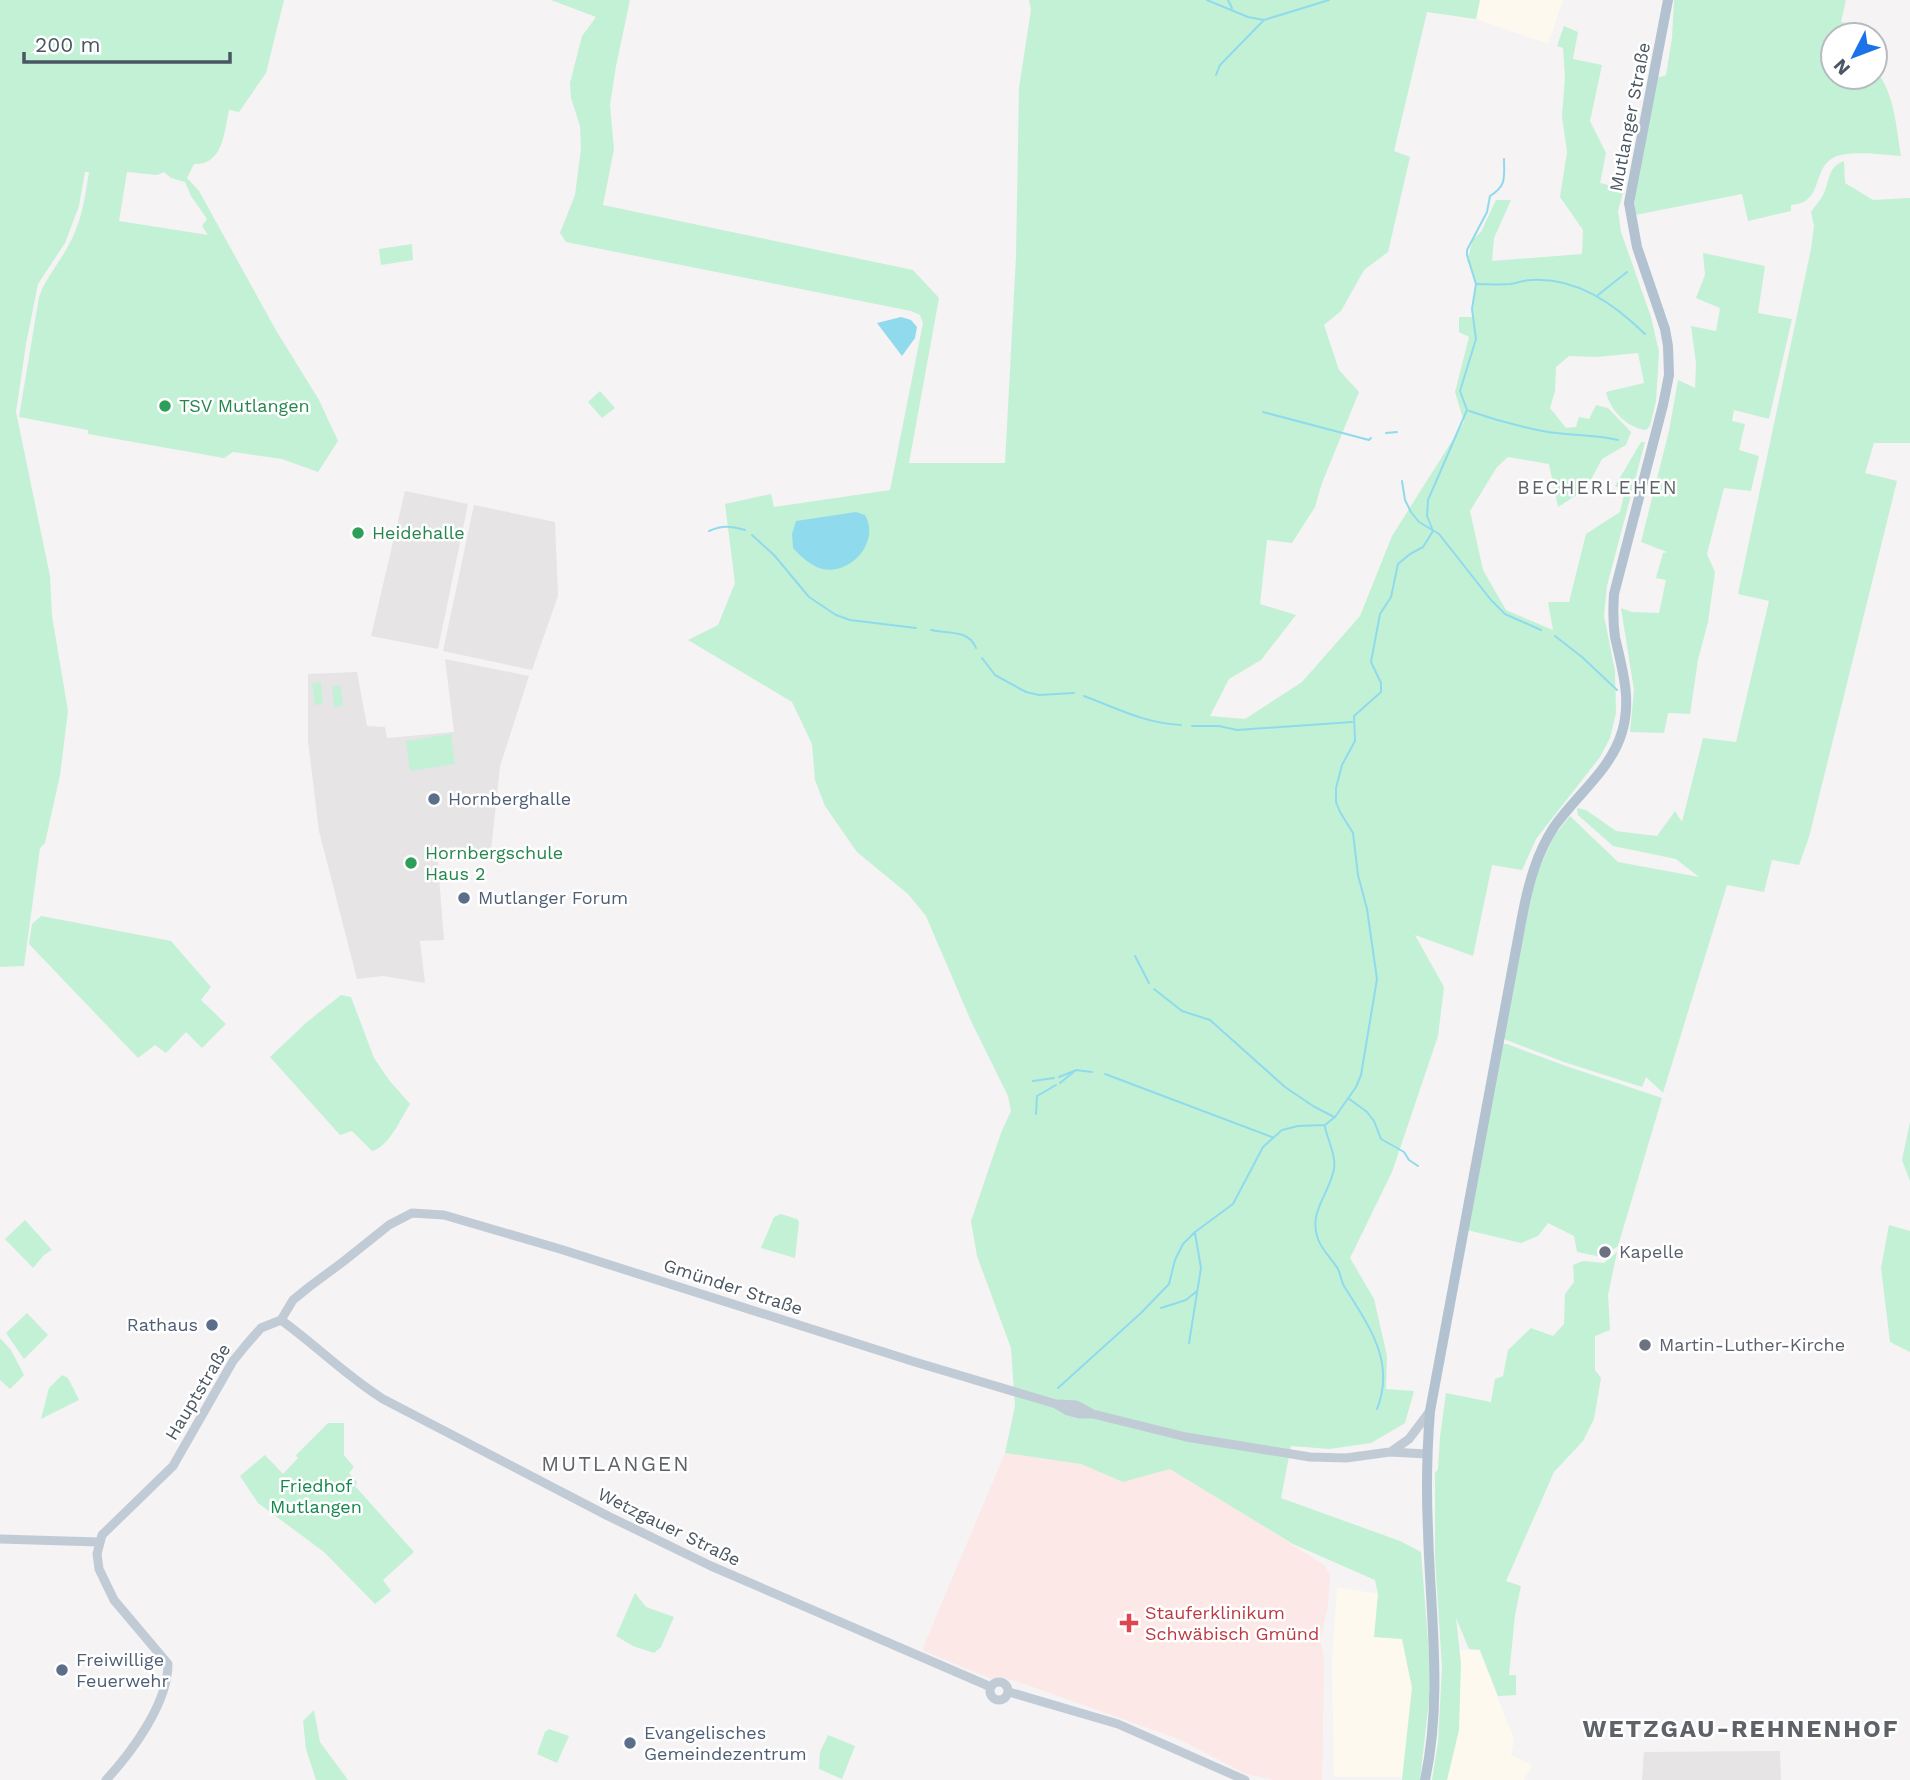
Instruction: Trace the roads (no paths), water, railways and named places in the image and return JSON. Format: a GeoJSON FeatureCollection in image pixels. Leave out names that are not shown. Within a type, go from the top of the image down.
{"type":"FeatureCollection","features":[{"type":"Feature","properties":{"kind":"main road","name":"Mutlanger Straße"},"geometry":{"type":"LineString","coordinates":[[1425,1780],[1433,1730],[1436,1670],[1428,1530],[1427,1454],[1430,1410],[1529,880],[1545,842],[1556,825],[1616,749],[1623,730],[1626,709],[1627,689],[1613,620],[1614,594],[1663,405],[1669,361],[1665,328],[1637,247],[1629,203],[1668,0]]}},
{"type":"Feature","properties":{"kind":"street","name":"Gmünder Straße"},"geometry":{"type":"LineString","coordinates":[[399,1219],[412,1213],[444,1215],[1056,1404],[1074,1413],[1093,1414],[1186,1437],[1310,1457],[1346,1458],[1390,1452],[1427,1454]]}},
{"type":"Feature","properties":{"kind":"street","name":"Hauptstraße"},"geometry":{"type":"LineString","coordinates":[[99,1542],[107,1529],[173,1466],[233,1361],[261,1328],[281,1320],[298,1296],[399,1219]]}},
{"type":"Feature","properties":{"kind":"street","name":"Wetzgauer Straße"},"geometry":{"type":"LineString","coordinates":[[281,1320],[308,1340],[351,1379],[383,1399],[608,1516],[711,1566],[991,1687]]}},
{"type":"Feature","properties":{"kind":"street"},"geometry":{"type":"LineString","coordinates":[[1390,1452],[1409,1438],[1430,1410]]}},
{"type":"Feature","properties":{"kind":"street"},"geometry":{"type":"LineString","coordinates":[[0,1539],[99,1542],[99,1569],[107,1589],[168,1664],[165,1684],[149,1720],[135,1745],[106,1780]]}},
{"type":"Feature","properties":{"kind":"street","name":"Wetzgauer Straße"},"geometry":{"type":"LineString","coordinates":[[1001,1682],[1009,1692],[1006,1698],[998,1701],[991,1696],[991,1687],[1001,1682]]}},
{"type":"Feature","properties":{"kind":"street","name":"Wetzgauer Straße"},"geometry":{"type":"LineString","coordinates":[[1009,1692],[1118,1724],[1245,1780]]}},
{"type":"Feature","properties":{"kind":"water"},"geometry":{"type":"Polygon","coordinates":[[[901,317],[911,320],[917,327],[915,338],[902,356],[877,323],[901,317]]]}},
{"type":"Feature","properties":{"kind":"water"},"geometry":{"type":"Polygon","coordinates":[[[856,512],[865,515],[869,536],[859,555],[851,563],[830,570],[819,568],[805,560],[793,548],[792,534],[796,521],[856,512]]]}},
{"type":"Feature","properties":{"kind":"waterway"},"geometry":{"type":"LineString","coordinates":[[1207,0],[1248,17],[1264,20],[1329,0]]}},
{"type":"Feature","properties":{"kind":"waterway"},"geometry":{"type":"LineString","coordinates":[[1228,0],[1232,8]]}},
{"type":"Feature","properties":{"kind":"waterway"},"geometry":{"type":"LineString","coordinates":[[1216,75],[1220,65],[1263,21]]}},
{"type":"Feature","properties":{"kind":"waterway"},"geometry":{"type":"LineString","coordinates":[[1058,1388],[1169,1284],[1175,1260],[1183,1244],[1233,1204],[1263,1147],[1282,1130],[1298,1126],[1325,1125],[1335,1117],[1361,1075],[1377,979],[1353,833],[1336,802],[1336,788],[1342,765],[1355,741],[1354,716],[1381,692],[1381,683],[1371,662],[1380,614],[1391,597],[1398,564],[1423,547],[1433,531],[1427,516],[1428,500],[1467,410],[1460,391],[1476,339],[1472,309],[1476,284],[1467,250],[1487,212],[1490,196],[1502,184],[1504,159]]}},
{"type":"Feature","properties":{"kind":"waterway"},"geometry":{"type":"LineString","coordinates":[[1598,295],[1627,272]]}},
{"type":"Feature","properties":{"kind":"waterway"},"geometry":{"type":"LineString","coordinates":[[1477,284],[1510,284],[1531,280],[1564,283],[1607,303],[1645,334]]}},
{"type":"Feature","properties":{"kind":"waterway"},"geometry":{"type":"LineString","coordinates":[[1469,411],[1548,432],[1618,440]]}},
{"type":"Feature","properties":{"kind":"waterway"},"geometry":{"type":"LineString","coordinates":[[1263,412],[1369,440],[1371,438]]}},
{"type":"Feature","properties":{"kind":"waterway"},"geometry":{"type":"LineString","coordinates":[[1386,433],[1397,432]]}},
{"type":"Feature","properties":{"kind":"waterway"},"geometry":{"type":"LineString","coordinates":[[1402,481],[1405,500],[1411,512],[1419,522],[1439,534],[1491,600],[1505,614],[1541,630]]}},
{"type":"Feature","properties":{"kind":"waterway"},"geometry":{"type":"LineString","coordinates":[[709,531],[727,527],[745,530]]}},
{"type":"Feature","properties":{"kind":"waterway"},"geometry":{"type":"LineString","coordinates":[[752,535],[774,555],[809,597],[836,615],[850,620],[916,628]]}},
{"type":"Feature","properties":{"kind":"waterway"},"geometry":{"type":"LineString","coordinates":[[931,630],[963,635],[973,642],[976,648]]}},
{"type":"Feature","properties":{"kind":"waterway"},"geometry":{"type":"LineString","coordinates":[[1555,636],[1617,690]]}},
{"type":"Feature","properties":{"kind":"waterway"},"geometry":{"type":"LineString","coordinates":[[982,658],[995,675],[1026,692],[1039,695],[1074,693]]}},
{"type":"Feature","properties":{"kind":"waterway"},"geometry":{"type":"LineString","coordinates":[[1084,696],[1143,718],[1181,725]]}},
{"type":"Feature","properties":{"kind":"waterway"},"geometry":{"type":"LineString","coordinates":[[1192,726],[1219,726],[1237,730],[1352,722]]}},
{"type":"Feature","properties":{"kind":"waterway"},"geometry":{"type":"LineString","coordinates":[[1135,956],[1149,983]]}},
{"type":"Feature","properties":{"kind":"waterway"},"geometry":{"type":"LineString","coordinates":[[1154,989],[1182,1011],[1210,1020],[1285,1087],[1334,1117]]}},
{"type":"Feature","properties":{"kind":"waterway"},"geometry":{"type":"LineString","coordinates":[[1060,1083],[1076,1070],[1092,1072]]}},
{"type":"Feature","properties":{"kind":"waterway"},"geometry":{"type":"LineString","coordinates":[[1059,1077],[1074,1071]]}},
{"type":"Feature","properties":{"kind":"waterway"},"geometry":{"type":"LineString","coordinates":[[1105,1074],[1272,1137]]}},
{"type":"Feature","properties":{"kind":"waterway"},"geometry":{"type":"LineString","coordinates":[[1033,1081],[1054,1078]]}},
{"type":"Feature","properties":{"kind":"waterway"},"geometry":{"type":"LineString","coordinates":[[1036,1114],[1037,1096],[1056,1085]]}},
{"type":"Feature","properties":{"kind":"waterway"},"geometry":{"type":"LineString","coordinates":[[1348,1098],[1367,1112],[1381,1139],[1404,1152],[1409,1160],[1418,1166]]}},
{"type":"Feature","properties":{"kind":"waterway"},"geometry":{"type":"LineString","coordinates":[[1325,1127],[1333,1153],[1334,1169],[1317,1212],[1316,1229],[1320,1243],[1338,1268],[1344,1286],[1377,1344],[1383,1375],[1377,1409]]}},
{"type":"Feature","properties":{"kind":"waterway"},"geometry":{"type":"LineString","coordinates":[[1189,1343],[1201,1268],[1195,1233]]}},
{"type":"Feature","properties":{"kind":"waterway"},"geometry":{"type":"LineString","coordinates":[[1161,1308],[1186,1300],[1197,1291]]}},
{"type":"Feature","properties":{"kind":"place","name":"TSV Mutlangen"},"geometry":{"type":"Point","coordinates":[165,406]}},
{"type":"Feature","properties":{"kind":"place","name":"Heidehalle"},"geometry":{"type":"Point","coordinates":[358,533]}},
{"type":"Feature","properties":{"kind":"place","name":"Hornberghalle"},"geometry":{"type":"Point","coordinates":[434,799]}},
{"type":"Feature","properties":{"kind":"place","name":"Hornbergschule Haus 2"},"geometry":{"type":"Point","coordinates":[411,863]}},
{"type":"Feature","properties":{"kind":"place","name":"Mutlanger Forum"},"geometry":{"type":"Point","coordinates":[464,898]}},
{"type":"Feature","properties":{"kind":"place","name":"Kapelle"},"geometry":{"type":"Point","coordinates":[1605,1252]}},
{"type":"Feature","properties":{"kind":"place","name":"Rathaus"},"geometry":{"type":"Point","coordinates":[212,1325]}},
{"type":"Feature","properties":{"kind":"place","name":"Martin-Luther-Kirche"},"geometry":{"type":"Point","coordinates":[1645,1345]}},
{"type":"Feature","properties":{"kind":"place","name":"Stauferklinikum Schwäbisch Gmünd"},"geometry":{"type":"Point","coordinates":[1129,1623]}},
{"type":"Feature","properties":{"kind":"place","name":"Freiwillige Feuerwehr"},"geometry":{"type":"Point","coordinates":[62,1670]}},
{"type":"Feature","properties":{"kind":"place","name":"Evangelisches Gemeindezentrum"},"geometry":{"type":"Point","coordinates":[630,1743]}},
{"type":"Feature","properties":{"kind":"district","name":"BECHERLEHEN"},"geometry":{"type":"Point","coordinates":[1598,487]}},
{"type":"Feature","properties":{"kind":"district","name":"MUTLANGEN"},"geometry":{"type":"Point","coordinates":[616,1464]}},
{"type":"Feature","properties":{"kind":"district","name":"WETZGAU-REHNENHOF"},"geometry":{"type":"Point","coordinates":[1741,1729]}},
{"type":"Feature","properties":{"kind":"park label","name":"Friedhof Mutlangen"},"geometry":{"type":"Point","coordinates":[316,1496]}}]}
